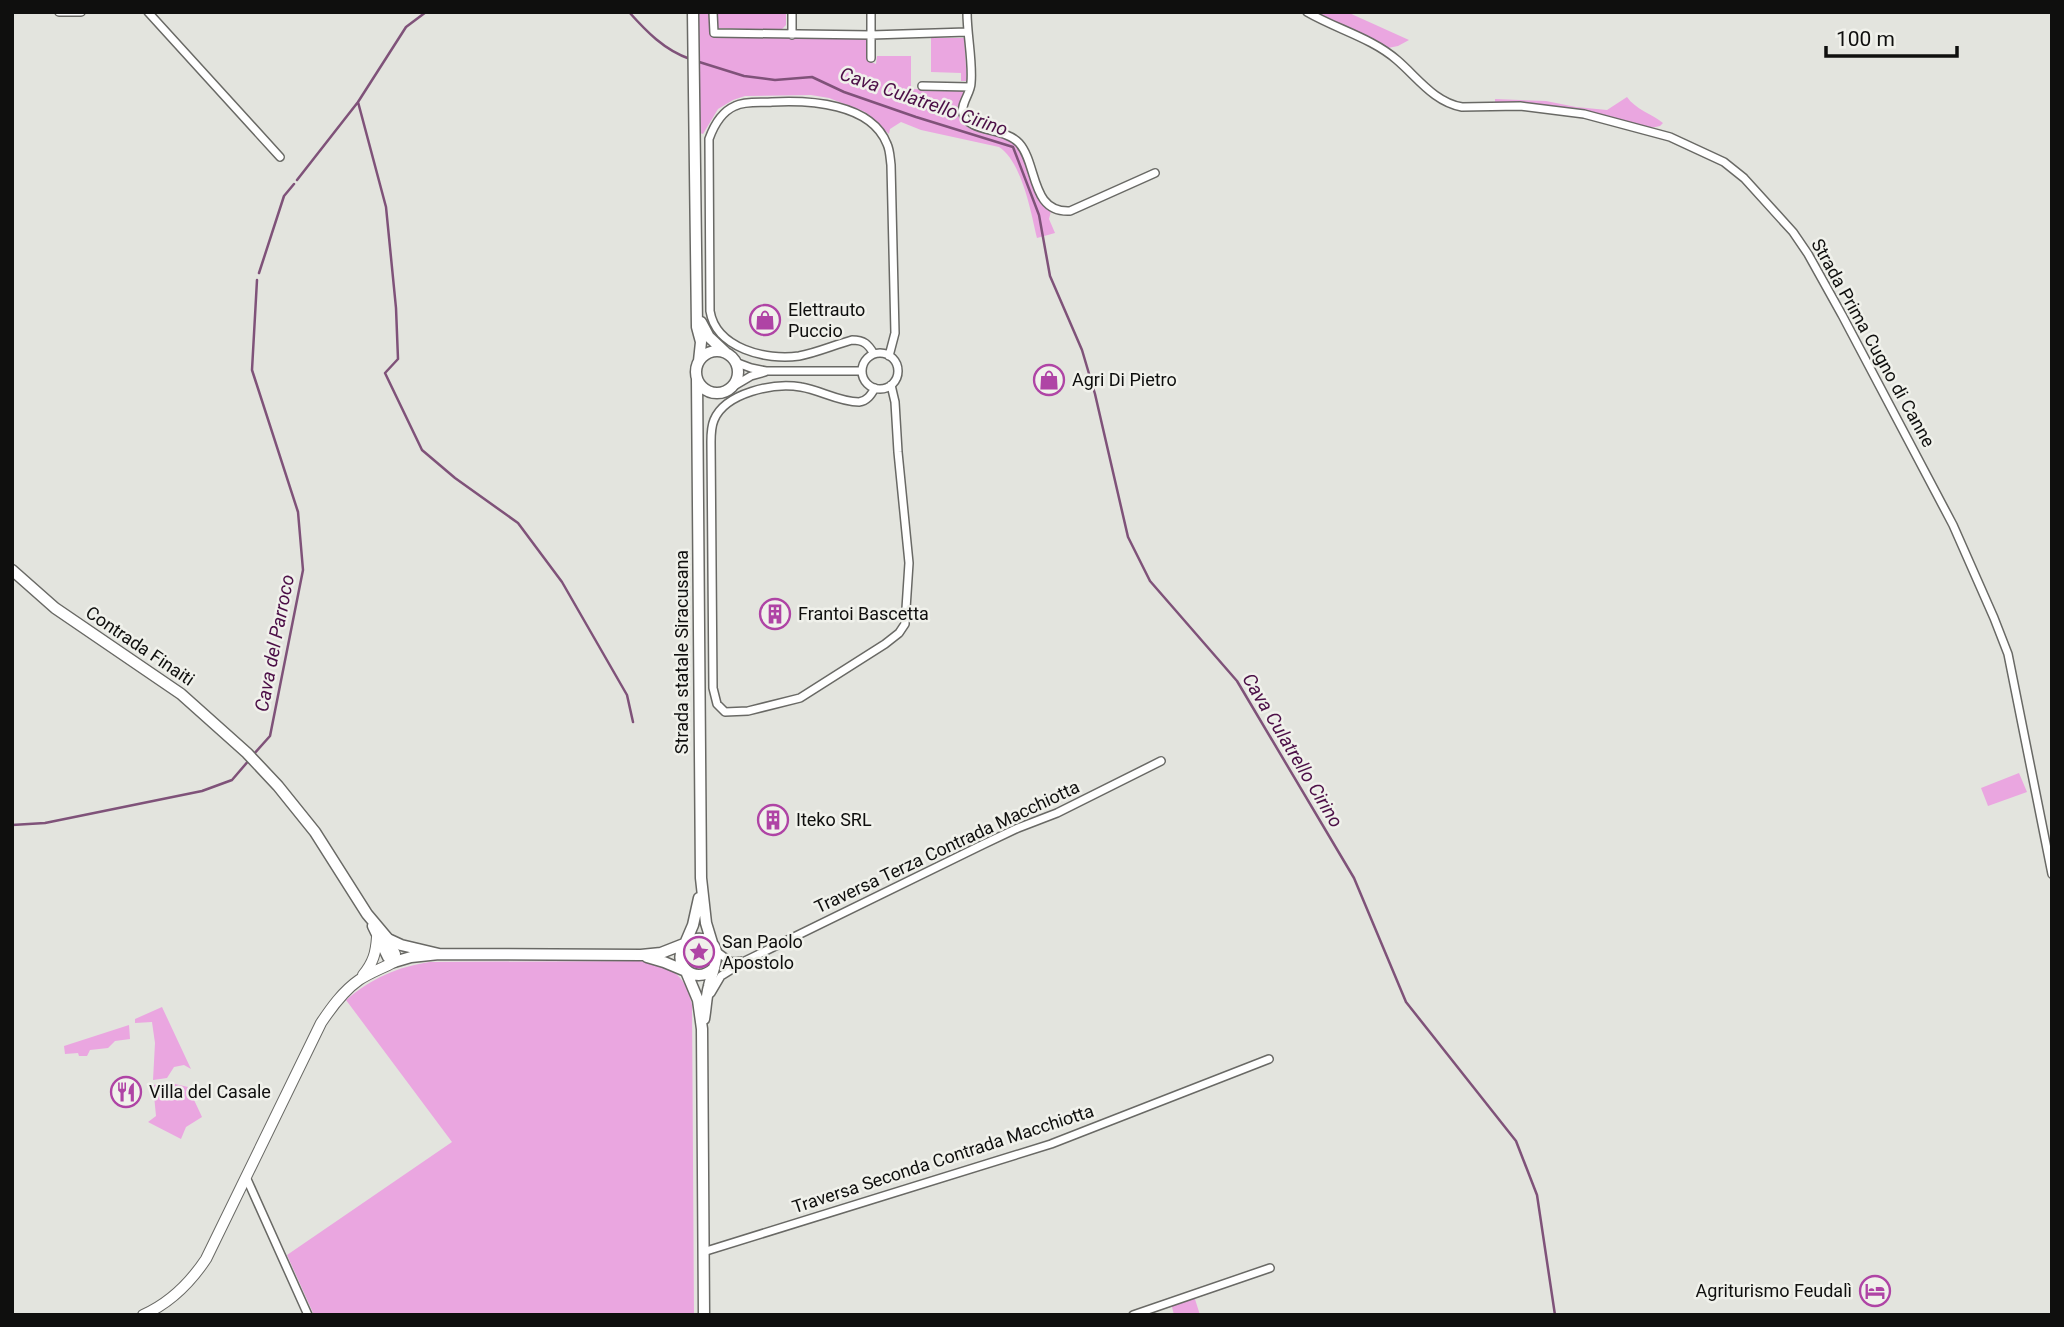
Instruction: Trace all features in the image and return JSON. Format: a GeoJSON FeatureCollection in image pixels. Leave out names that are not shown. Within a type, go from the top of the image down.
{"type":"FeatureCollection","features":[{"type":"Feature","properties":{"kind":"main road"},"geometry":{"type":"LineString","coordinates":[[693,12],[697,327],[701,342],[697,379],[706,389],[724,391]]}},
{"type":"Feature","properties":{"kind":"main road"},"geometry":{"type":"LineString","coordinates":[[698,313],[702,327],[735,362],[738,373],[733,384],[706,404],[698,425]]}},
{"type":"Feature","properties":{"kind":"main road"},"geometry":{"type":"LineString","coordinates":[[699,360],[714,351],[726,353]]}},
{"type":"Feature","properties":{"kind":"main road","name":"Strada statale Siracusana"},"geometry":{"type":"LineString","coordinates":[[697,379],[701,878]]}},
{"type":"Feature","properties":{"kind":"main road","name":"Contrada Finaiti"},"geometry":{"type":"LineString","coordinates":[[12,570],[55,608],[181,694],[247,753],[315,832],[383,938]]}},
{"type":"Feature","properties":{"kind":"main road"},"geometry":{"type":"LineString","coordinates":[[701,878],[698,908],[681,958],[698,1000],[702,1029],[704,1315]]}},
{"type":"Feature","properties":{"kind":"main road"},"geometry":{"type":"LineString","coordinates":[[701,878],[706,923],[717,962],[702,1029]]}},
{"type":"Feature","properties":{"kind":"main road"},"geometry":{"type":"LineString","coordinates":[[383,938],[387,957],[394,962],[439,954],[641,956],[661,953],[702,939],[715,948]]}},
{"type":"Feature","properties":{"kind":"main road"},"geometry":{"type":"LineString","coordinates":[[383,938],[439,954]]}},
{"type":"Feature","properties":{"kind":"main road"},"geometry":{"type":"LineString","coordinates":[[641,956],[687,971],[713,974]]}},
{"type":"Feature","properties":{"kind":"street"},"geometry":{"type":"LineString","coordinates":[[59,12],[82,12]]}},
{"type":"Feature","properties":{"kind":"street"},"geometry":{"type":"LineString","coordinates":[[148,12],[280,157]]}},
{"type":"Feature","properties":{"kind":"street"},"geometry":{"type":"LineString","coordinates":[[713,12],[714,33],[871,35],[967,32]]}},
{"type":"Feature","properties":{"kind":"street"},"geometry":{"type":"LineString","coordinates":[[792,12],[792,35]]}},
{"type":"Feature","properties":{"kind":"street"},"geometry":{"type":"LineString","coordinates":[[871,12],[872,58]]}},
{"type":"Feature","properties":{"kind":"street"},"geometry":{"type":"LineString","coordinates":[[967,12],[971,87],[962,110],[963,116],[972,125],[1004,133],[1017,141],[1026,155],[1040,194],[1051,207],[1070,211],[1155,173]]}},
{"type":"Feature","properties":{"kind":"street","name":"Strada Prima Cugno di Canne"},"geometry":{"type":"LineString","coordinates":[[1307,12],[1389,53],[1430,91],[1452,105],[1520,106],[1584,114],[1670,137],[1724,162],[1744,178],[1793,232],[1842,315],[1953,525],[1994,618],[2010,663],[2052,874]]}},
{"type":"Feature","properties":{"kind":"street"},"geometry":{"type":"LineString","coordinates":[[922,86],[971,87]]}},
{"type":"Feature","properties":{"kind":"street"},"geometry":{"type":"LineString","coordinates":[[874,354],[866,343],[852,340],[802,355],[772,356],[727,340],[712,322],[709,311],[709,139],[719,117],[736,105],[819,102],[856,114],[881,132],[888,145],[891,165],[895,333],[889,356]]}},
{"type":"Feature","properties":{"kind":"street"},"geometry":{"type":"LineString","coordinates":[[874,354],[889,356],[897,364],[895,381],[886,388],[875,388],[866,382],[862,371],[868,358],[874,354]]}},
{"type":"Feature","properties":{"kind":"street"},"geometry":{"type":"LineString","coordinates":[[735,362],[751,369],[766,371],[862,371]]}},
{"type":"Feature","properties":{"kind":"street"},"geometry":{"type":"LineString","coordinates":[[724,391],[766,371]]}},
{"type":"Feature","properties":{"kind":"street"},"geometry":{"type":"LineString","coordinates":[[875,388],[869,397],[858,402],[800,386],[764,388],[738,397],[714,419],[711,442],[713,688],[717,704],[725,712],[748,710],[800,698],[885,643],[899,633],[905,624],[909,563],[895,402],[891,385]]}},
{"type":"Feature","properties":{"kind":"street","name":"Traversa Terza Contrada Macchiotta"},"geometry":{"type":"LineString","coordinates":[[713,974],[1018,828],[1057,813],[1161,761]]}},
{"type":"Feature","properties":{"kind":"street"},"geometry":{"type":"LineString","coordinates":[[145,1314],[177,1294],[206,1259],[321,1023],[333,1005],[371,966],[383,938]]}},
{"type":"Feature","properties":{"kind":"street"},"geometry":{"type":"LineString","coordinates":[[715,948],[731,962],[745,961]]}},
{"type":"Feature","properties":{"kind":"street"},"geometry":{"type":"LineString","coordinates":[[360,979],[394,962]]}},
{"type":"Feature","properties":{"kind":"street","name":"Traversa Seconda Contrada Macchiotta"},"geometry":{"type":"LineString","coordinates":[[703,1252],[1051,1144],[1269,1059]]}},
{"type":"Feature","properties":{"kind":"street"},"geometry":{"type":"LineString","coordinates":[[246,1177],[307,1315]]}},
{"type":"Feature","properties":{"kind":"street"},"geometry":{"type":"LineString","coordinates":[[1133,1315],[1270,1268]]}},
{"type":"Feature","properties":{"kind":"shaded area"},"geometry":{"type":"Polygon","coordinates":[[[698,12],[711,12],[712,37],[867,38],[866,57],[871,62],[876,64],[877,56],[911,56],[911,89],[966,90],[959,112],[965,123],[1001,134],[1019,147],[1039,195],[1051,211],[1049,219],[1055,233],[1037,238],[1020,176],[1007,154],[999,147],[921,130],[901,122],[890,129],[889,134],[865,112],[829,98],[811,95],[745,96],[718,109],[703,134],[700,133],[698,12]]]}},
{"type":"Feature","properties":{"kind":"shaded area"},"geometry":{"type":"Polygon","coordinates":[[[718,12],[786,12],[786,25],[781,30],[718,28],[718,12]]]}},
{"type":"Feature","properties":{"kind":"shaded area"},"geometry":{"type":"Polygon","coordinates":[[[1314,12],[1347,12],[1409,40],[1388,48],[1314,12]]]}},
{"type":"Feature","properties":{"kind":"shaded area"},"geometry":{"type":"Polygon","coordinates":[[[931,38],[964,38],[967,81],[961,81],[961,73],[931,72],[931,38]]]}},
{"type":"Feature","properties":{"kind":"shaded area"},"geometry":{"type":"Polygon","coordinates":[[[1627,97],[1634,105],[1663,123],[1660,126],[1642,127],[1582,110],[1495,102],[1495,99],[1546,101],[1607,110],[1627,97]]]}},
{"type":"Feature","properties":{"kind":"shaded area"},"geometry":{"type":"Polygon","coordinates":[[[2019,773],[2027,792],[1988,806],[1981,788],[2019,773]]]}},
{"type":"Feature","properties":{"kind":"shaded area"},"geometry":{"type":"Polygon","coordinates":[[[699,945],[707,949],[711,957],[707,965],[699,969],[691,965],[687,957],[691,949],[699,945]]]}},
{"type":"Feature","properties":{"kind":"shaded area"},"geometry":{"type":"Polygon","coordinates":[[[640,961],[675,973],[685,985],[692,1005],[694,1315],[314,1315],[287,1255],[452,1142],[346,1000],[365,985],[385,975],[430,962],[640,961]]]}},
{"type":"Feature","properties":{"kind":"shaded area"},"geometry":{"type":"Polygon","coordinates":[[[162,1007],[191,1069],[184,1065],[174,1067],[167,1078],[153,1080],[155,1043],[152,1022],[135,1023],[135,1019],[162,1007]]]}},
{"type":"Feature","properties":{"kind":"shaded area"},"geometry":{"type":"Polygon","coordinates":[[[129,1025],[130,1039],[115,1041],[108,1048],[90,1050],[87,1056],[79,1056],[78,1053],[65,1054],[64,1046],[129,1025]]]}},
{"type":"Feature","properties":{"kind":"shaded area"},"geometry":{"type":"Polygon","coordinates":[[[171,1083],[188,1087],[202,1117],[186,1127],[181,1139],[148,1122],[156,1116],[153,1085],[171,1083]]]}},
{"type":"Feature","properties":{"kind":"shaded area"},"geometry":{"type":"Polygon","coordinates":[[[1194,1296],[1200,1315],[1174,1315],[1171,1303],[1194,1296]]]}},
{"type":"Feature","properties":{"kind":"waterway","name":"Cava del Parroco"},"geometry":{"type":"LineString","coordinates":[[297,180],[358,102],[406,27],[426,12]]}},
{"type":"Feature","properties":{"kind":"waterway","name":"Cava Culatrello Cirino"},"geometry":{"type":"LineString","coordinates":[[629,12],[664,45],[690,59]]}},
{"type":"Feature","properties":{"kind":"waterway","name":"Cava Culatrello Cirino"},"geometry":{"type":"LineString","coordinates":[[696,61],[744,76],[775,80],[812,77],[844,92],[1013,147],[1039,215],[1050,276],[1082,350],[1095,394],[1128,537],[1150,581],[1237,681],[1354,878],[1406,1002],[1516,1141],[1537,1195],[1555,1315]]}},
{"type":"Feature","properties":{"kind":"waterway"},"geometry":{"type":"LineString","coordinates":[[358,102],[386,207],[398,359],[385,373],[422,450],[455,478],[518,523],[562,582],[627,695],[633,722]]}},
{"type":"Feature","properties":{"kind":"waterway","name":"Cava del Parroco"},"geometry":{"type":"LineString","coordinates":[[259,273],[284,196],[294,184]]}},
{"type":"Feature","properties":{"kind":"waterway","name":"Cava del Parroco"},"geometry":{"type":"LineString","coordinates":[[254,754],[270,736],[303,570],[298,512],[252,370],[257,280]]}},
{"type":"Feature","properties":{"kind":"waterway","name":"Cava del Parroco"},"geometry":{"type":"LineString","coordinates":[[12,825],[45,823],[202,791],[232,780],[250,759]]}},
{"type":"Feature","properties":{"kind":"place","name":"Elettrauto Puccio"},"geometry":{"type":"Point","coordinates":[765,320]}},
{"type":"Feature","properties":{"kind":"place","name":"Agri Di Pietro"},"geometry":{"type":"Point","coordinates":[1049,380]}},
{"type":"Feature","properties":{"kind":"place","name":"Frantoi Bascetta"},"geometry":{"type":"Point","coordinates":[775,614]}},
{"type":"Feature","properties":{"kind":"place","name":"Iteko SRL"},"geometry":{"type":"Point","coordinates":[773,820]}},
{"type":"Feature","properties":{"kind":"place","name":"San Paolo Apostolo"},"geometry":{"type":"Point","coordinates":[699,952]}},
{"type":"Feature","properties":{"kind":"place","name":"Villa del Casale"},"geometry":{"type":"Point","coordinates":[126,1092]}},
{"type":"Feature","properties":{"kind":"place","name":"Agriturismo Feudalì"},"geometry":{"type":"Point","coordinates":[1875,1291]}}]}
